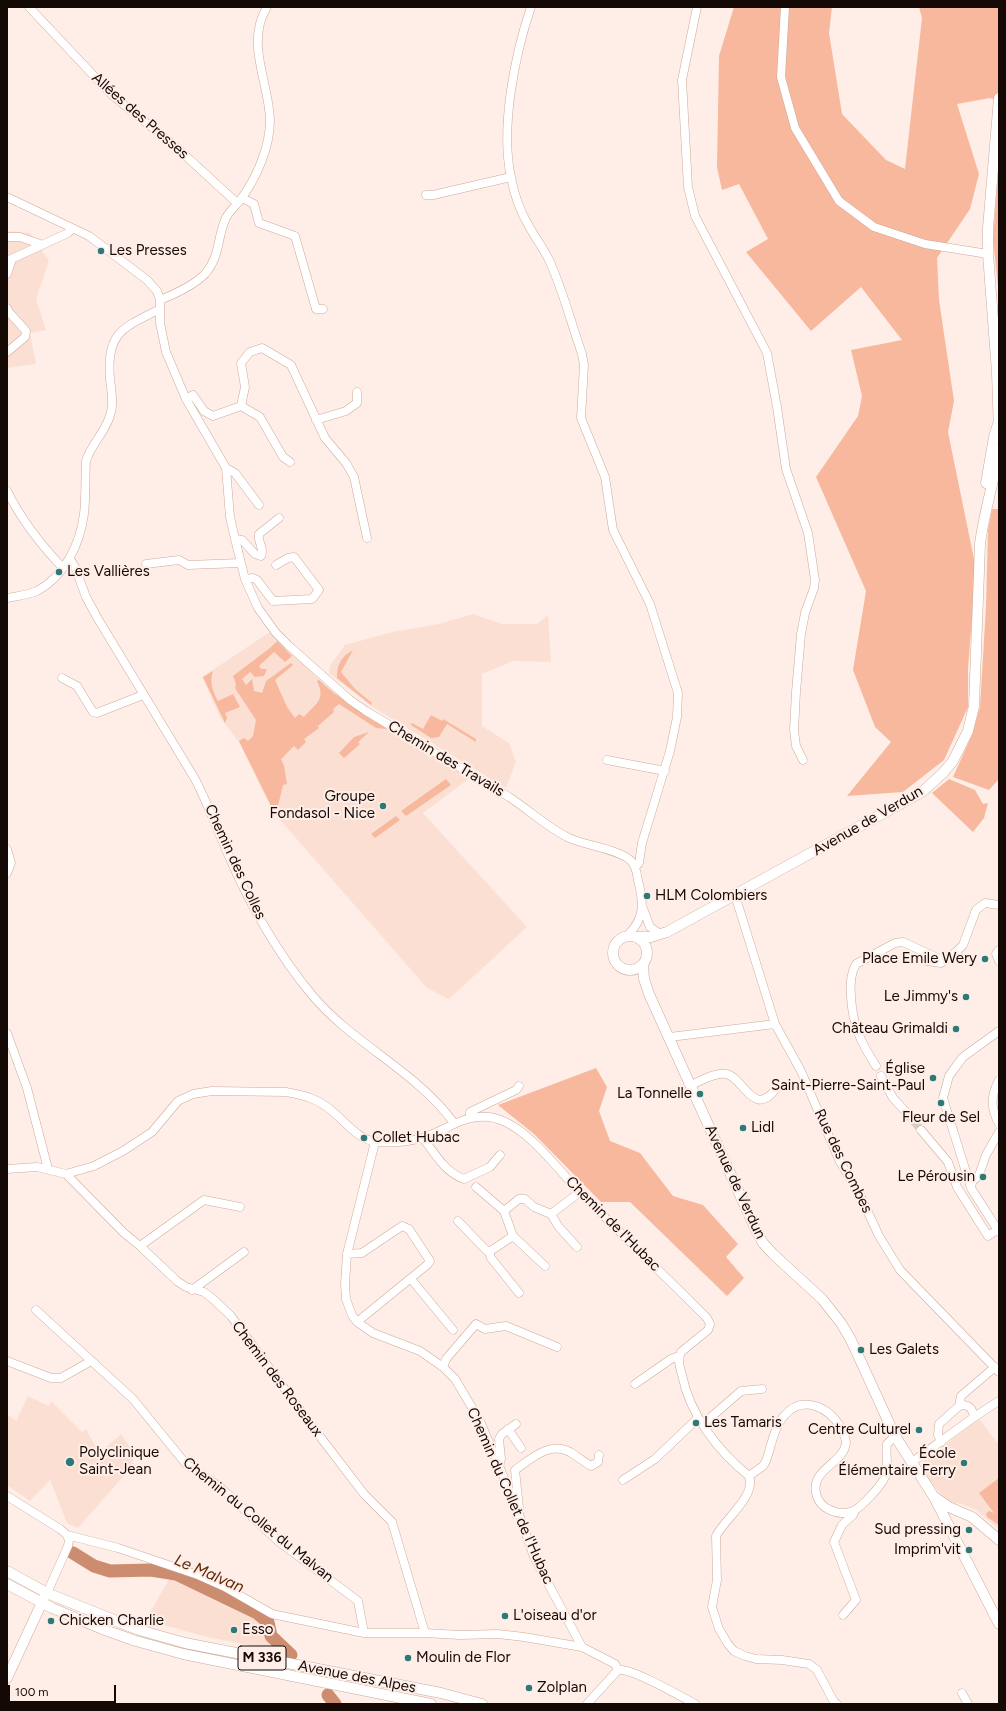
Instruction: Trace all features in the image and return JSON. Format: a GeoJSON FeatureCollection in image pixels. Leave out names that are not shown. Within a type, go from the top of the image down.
{"type":"FeatureCollection","features":[{"type":"Feature","properties":{"kind":"main road"},"geometry":{"type":"LineString","coordinates":[[982,523],[986,480],[997,431],[999,403],[995,332],[988,254],[988,228],[999,98]]}},
{"type":"Feature","properties":{"kind":"main road","name":"Avenue de Verdun"},"geometry":{"type":"LineString","coordinates":[[636,938],[663,933],[917,795],[932,785],[953,761],[968,730],[974,706],[982,523],[988,505],[998,462]]}},
{"type":"Feature","properties":{"kind":"main road","name":"Avenue de Verdun"},"geometry":{"type":"LineString","coordinates":[[647,952],[663,933]]}},
{"type":"Feature","properties":{"kind":"main road"},"geometry":{"type":"LineString","coordinates":[[623,938],[636,938],[647,952],[643,964],[629,970],[617,964],[613,956],[616,943],[623,938]]}},
{"type":"Feature","properties":{"kind":"main road","name":"Avenue de Verdun"},"geometry":{"type":"LineString","coordinates":[[643,964],[644,979],[650,994],[763,1243],[822,1299],[841,1324],[854,1346],[896,1436],[934,1497],[999,1624]]}},
{"type":"Feature","properties":{"kind":"main road","name":"Avenue de Verdun"},"geometry":{"type":"LineString","coordinates":[[629,970],[650,994]]}},
{"type":"Feature","properties":{"kind":"main road"},"geometry":{"type":"LineString","coordinates":[[934,1497],[950,1507],[966,1514],[999,1540]]}},
{"type":"Feature","properties":{"kind":"main road"},"geometry":{"type":"LineString","coordinates":[[948,1526],[952,1518],[957,1515],[966,1514]]}},
{"type":"Feature","properties":{"kind":"main road","name":"Avenue des Alpes"},"geometry":{"type":"LineString","coordinates":[[7,1571],[47,1593],[127,1625],[185,1643],[441,1693],[482,1704]]}},
{"type":"Feature","properties":{"kind":"main road","name":"Avenue des Alpes"},"geometry":{"type":"LineString","coordinates":[[7,1584],[42,1603],[102,1629],[136,1641],[183,1654],[431,1704]]}},
{"type":"Feature","properties":{"kind":"main road"},"geometry":{"type":"LineString","coordinates":[[7,1678],[47,1593]]}},
{"type":"Feature","properties":{"kind":"street","name":"Allées des Presses"},"geometry":{"type":"LineString","coordinates":[[30,7],[112,95],[240,201],[254,204],[259,223],[295,236],[316,309],[323,309]]}},
{"type":"Feature","properties":{"kind":"street"},"geometry":{"type":"LineString","coordinates":[[7,197],[89,236],[147,280],[157,291],[160,300],[189,285],[204,274],[215,257],[225,219],[240,201],[257,172],[263,158],[269,127],[269,112],[257,40],[260,21],[267,7]]}},
{"type":"Feature","properties":{"kind":"street"},"geometry":{"type":"LineString","coordinates":[[532,7],[518,48],[514,69],[508,123],[511,177],[518,203],[529,227],[550,261],[582,354],[584,365],[581,418],[605,477],[613,530],[650,604],[676,683],[678,694],[678,705],[665,771],[642,843],[639,863],[635,866]]}},
{"type":"Feature","properties":{"kind":"street"},"geometry":{"type":"LineString","coordinates":[[697,7],[682,80],[688,187],[695,216],[767,352],[786,469],[808,533],[815,580],[814,588],[805,613],[801,634],[796,692],[794,730],[796,746],[803,760]]}},
{"type":"Feature","properties":{"kind":"street"},"geometry":{"type":"LineString","coordinates":[[785,7],[781,77],[793,121],[795,128],[839,201],[874,227],[924,244],[988,254]]}},
{"type":"Feature","properties":{"kind":"street"},"geometry":{"type":"LineString","coordinates":[[426,194],[433,195],[511,177]]}},
{"type":"Feature","properties":{"kind":"street"},"geometry":{"type":"LineString","coordinates":[[7,274],[10,260],[40,244],[68,233],[72,229]]}},
{"type":"Feature","properties":{"kind":"street"},"geometry":{"type":"LineString","coordinates":[[7,237],[20,237],[40,244]]}},
{"type":"Feature","properties":{"kind":"street","name":"Chemin des Travails"},"geometry":{"type":"LineString","coordinates":[[160,300],[160,323],[166,352],[186,399],[226,468],[230,517],[245,579],[258,608],[276,633],[350,700],[519,804],[559,833],[581,843],[629,858]]}},
{"type":"Feature","properties":{"kind":"street"},"geometry":{"type":"LineString","coordinates":[[7,308],[26,331],[25,337],[7,352]]}},
{"type":"Feature","properties":{"kind":"street"},"geometry":{"type":"LineString","coordinates":[[7,598],[35,592],[63,568],[70,559],[77,544],[84,514],[84,480],[89,453],[103,433],[112,411],[109,361],[112,345],[122,330],[160,309]]}},
{"type":"Feature","properties":{"kind":"street"},"geometry":{"type":"LineString","coordinates":[[241,406],[245,387],[241,363],[250,352],[262,348],[291,365],[325,438],[346,463],[354,477],[367,538]]}},
{"type":"Feature","properties":{"kind":"street"},"geometry":{"type":"LineString","coordinates":[[316,420],[346,411],[357,403],[357,392]]}},
{"type":"Feature","properties":{"kind":"street"},"geometry":{"type":"LineString","coordinates":[[186,399],[193,395],[204,411],[213,416],[241,406],[260,417],[283,457],[290,462]]}},
{"type":"Feature","properties":{"kind":"street"},"geometry":{"type":"LineString","coordinates":[[986,480],[998,462],[997,431]]}},
{"type":"Feature","properties":{"kind":"street","name":"Chemin des Travails"},"geometry":{"type":"LineString","coordinates":[[226,468],[235,474],[259,505]]}},
{"type":"Feature","properties":{"kind":"street"},"geometry":{"type":"LineString","coordinates":[[7,491],[34,535],[63,568]]}},
{"type":"Feature","properties":{"kind":"street"},"geometry":{"type":"LineString","coordinates":[[235,539],[242,540],[255,554],[261,556],[262,549],[258,537],[259,534],[279,518]]}},
{"type":"Feature","properties":{"kind":"street"},"geometry":{"type":"LineString","coordinates":[[245,579],[254,578],[257,580],[273,601],[312,599],[319,590],[294,557],[288,558],[276,565]]}},
{"type":"Feature","properties":{"kind":"street","name":"Chemin des Colles"},"geometry":{"type":"LineString","coordinates":[[70,559],[75,566],[86,597],[98,619],[198,784],[233,865],[260,917],[285,959],[312,995],[324,1007],[362,1041],[415,1081],[454,1123]]}},
{"type":"Feature","properties":{"kind":"street"},"geometry":{"type":"LineString","coordinates":[[146,564],[179,560],[188,565],[240,563]]}},
{"type":"Feature","properties":{"kind":"street"},"geometry":{"type":"LineString","coordinates":[[62,678],[77,686],[93,712],[97,713],[143,695]]}},
{"type":"Feature","properties":{"kind":"street"},"geometry":{"type":"LineString","coordinates":[[607,760],[665,771]]}},
{"type":"Feature","properties":{"kind":"street"},"geometry":{"type":"LineString","coordinates":[[636,938],[642,906],[641,892],[635,866],[629,858],[642,843]]}},
{"type":"Feature","properties":{"kind":"street"},"geometry":{"type":"LineString","coordinates":[[7,849],[11,863],[7,873]]}},
{"type":"Feature","properties":{"kind":"street","name":"Rue des Combes"},"geometry":{"type":"LineString","coordinates":[[735,895],[775,1024],[801,1071],[840,1162],[860,1195],[879,1236],[900,1270],[997,1369]]}},
{"type":"Feature","properties":{"kind":"street"},"geometry":{"type":"LineString","coordinates":[[921,960],[937,963],[944,961],[963,944],[976,910],[985,903],[999,905]]}},
{"type":"Feature","properties":{"kind":"street"},"geometry":{"type":"LineString","coordinates":[[642,906],[650,927],[663,933]]}},
{"type":"Feature","properties":{"kind":"street"},"geometry":{"type":"LineString","coordinates":[[636,938],[639,921]]}},
{"type":"Feature","properties":{"kind":"street"},"geometry":{"type":"LineString","coordinates":[[876,1066],[859,1037],[852,1018],[850,989],[856,964],[895,943],[903,942],[944,961]]}},
{"type":"Feature","properties":{"kind":"street"},"geometry":{"type":"LineString","coordinates":[[670,1037],[775,1024]]}},
{"type":"Feature","properties":{"kind":"street"},"geometry":{"type":"LineString","coordinates":[[922,1130],[948,1162],[957,1187],[988,1236],[998,1231],[971,1188],[943,1098],[952,1071],[963,1057],[999,1031]]}},
{"type":"Feature","properties":{"kind":"street"},"geometry":{"type":"LineString","coordinates":[[7,1032],[27,1088],[48,1169]]}},
{"type":"Feature","properties":{"kind":"street"},"geometry":{"type":"LineString","coordinates":[[691,1085],[717,1074],[727,1074],[735,1078],[751,1096],[761,1099],[768,1096],[777,1087]]}},
{"type":"Feature","properties":{"kind":"street"},"geometry":{"type":"LineString","coordinates":[[881,1076],[893,1098],[906,1112]]}},
{"type":"Feature","properties":{"kind":"street"},"geometry":{"type":"LineString","coordinates":[[999,1080],[992,1102],[992,1112],[999,1124]]}},
{"type":"Feature","properties":{"kind":"street"},"geometry":{"type":"LineString","coordinates":[[7,1169],[26,1167],[48,1169],[66,1174],[78,1172],[94,1166],[124,1151],[152,1132],[163,1121],[178,1101],[186,1096],[202,1092],[286,1092],[299,1094],[321,1103],[333,1111],[354,1132],[375,1142],[423,1138],[454,1123],[470,1118],[470,1112],[516,1090],[519,1086]]}},
{"type":"Feature","properties":{"kind":"street","name":"Chemin de l'Hubac"},"geometry":{"type":"LineString","coordinates":[[470,1118],[491,1117],[516,1128],[531,1140],[580,1192],[707,1318],[710,1324],[708,1330],[681,1352],[679,1356],[671,1359],[635,1384]]}},
{"type":"Feature","properties":{"kind":"street"},"geometry":{"type":"LineString","coordinates":[[971,1188],[972,1182],[979,1175],[986,1155],[999,1132]]}},
{"type":"Feature","properties":{"kind":"street"},"geometry":{"type":"LineString","coordinates":[[423,1138],[442,1164],[457,1176],[464,1179],[490,1167],[500,1155]]}},
{"type":"Feature","properties":{"kind":"street","name":"Chemin du Collet de l'Hubac"},"geometry":{"type":"LineString","coordinates":[[375,1142],[347,1254],[345,1284],[346,1299],[352,1315],[357,1322],[373,1333],[420,1351],[443,1367],[455,1379],[480,1421],[518,1511],[534,1558],[582,1647]]}},
{"type":"Feature","properties":{"kind":"street","name":"Chemin des Roseaux"},"geometry":{"type":"LineString","coordinates":[[66,1174],[124,1233],[177,1281],[192,1290],[204,1292],[213,1298],[231,1316],[364,1494],[392,1522],[425,1633]]}},
{"type":"Feature","properties":{"kind":"street"},"geometry":{"type":"LineString","coordinates":[[476,1187],[504,1211],[513,1236],[545,1266]]}},
{"type":"Feature","properties":{"kind":"street"},"geometry":{"type":"LineString","coordinates":[[551,1214],[580,1192]]}},
{"type":"Feature","properties":{"kind":"street"},"geometry":{"type":"LineString","coordinates":[[504,1211],[520,1199],[525,1199],[534,1207],[551,1214],[558,1226],[577,1247]]}},
{"type":"Feature","properties":{"kind":"street"},"geometry":{"type":"LineString","coordinates":[[140,1246],[204,1200],[240,1207]]}},
{"type":"Feature","properties":{"kind":"street"},"geometry":{"type":"LineString","coordinates":[[458,1221],[489,1252],[491,1258],[519,1293]]}},
{"type":"Feature","properties":{"kind":"street"},"geometry":{"type":"LineString","coordinates":[[347,1254],[362,1254],[402,1226],[409,1229],[430,1261],[428,1265],[357,1322]]}},
{"type":"Feature","properties":{"kind":"street"},"geometry":{"type":"LineString","coordinates":[[489,1252],[513,1236]]}},
{"type":"Feature","properties":{"kind":"street"},"geometry":{"type":"LineString","coordinates":[[192,1290],[244,1252]]}},
{"type":"Feature","properties":{"kind":"street"},"geometry":{"type":"LineString","coordinates":[[411,1279],[453,1330]]}},
{"type":"Feature","properties":{"kind":"street","name":"Chemin du Collet du Malvan"},"geometry":{"type":"LineString","coordinates":[[36,1310],[133,1400],[186,1464],[220,1487],[278,1541],[358,1601],[364,1633]]}},
{"type":"Feature","properties":{"kind":"street"},"geometry":{"type":"LineString","coordinates":[[443,1367],[446,1359],[476,1324],[485,1329],[506,1326],[557,1347]]}},
{"type":"Feature","properties":{"kind":"street"},"geometry":{"type":"LineString","coordinates":[[679,1356],[686,1392],[700,1421],[740,1470],[749,1476],[751,1484],[743,1501],[716,1536],[717,1580],[712,1606],[719,1629],[734,1651],[745,1656],[756,1659],[809,1664],[817,1670],[834,1702],[837,1704]]}},
{"type":"Feature","properties":{"kind":"street"},"geometry":{"type":"LineString","coordinates":[[7,1360],[51,1378],[61,1378],[91,1360]]}},
{"type":"Feature","properties":{"kind":"street"},"geometry":{"type":"LineString","coordinates":[[959,1406],[961,1396],[997,1369]]}},
{"type":"Feature","properties":{"kind":"street"},"geometry":{"type":"LineString","coordinates":[[623,1480],[655,1459],[700,1421],[741,1391],[762,1389]]}},
{"type":"Feature","properties":{"kind":"street"},"geometry":{"type":"LineString","coordinates":[[912,1462],[941,1442],[974,1416],[999,1401]]}},
{"type":"Feature","properties":{"kind":"street"},"geometry":{"type":"LineString","coordinates":[[941,1442],[938,1435],[939,1424],[959,1406],[963,1404],[969,1406],[973,1411],[974,1416]]}},
{"type":"Feature","properties":{"kind":"street"},"geometry":{"type":"LineString","coordinates":[[749,1476],[763,1466],[778,1425],[791,1409],[811,1405],[820,1407],[831,1414],[838,1423],[844,1434],[846,1442],[840,1455],[817,1479],[815,1486],[816,1493],[823,1506],[830,1510],[837,1513],[855,1510]]}},
{"type":"Feature","properties":{"kind":"street"},"geometry":{"type":"LineString","coordinates":[[499,1468],[501,1458],[499,1439],[502,1434],[516,1424]]}},
{"type":"Feature","properties":{"kind":"street"},"geometry":{"type":"LineString","coordinates":[[508,1429],[521,1448]]}},
{"type":"Feature","properties":{"kind":"street"},"geometry":{"type":"LineString","coordinates":[[844,1615],[856,1600],[834,1542],[842,1525],[884,1481],[887,1474],[887,1444],[896,1436]]}},
{"type":"Feature","properties":{"kind":"street"},"geometry":{"type":"LineString","coordinates":[[518,1511],[519,1504],[515,1470],[535,1455],[551,1448],[560,1448],[591,1466],[598,1462],[599,1455]]}},
{"type":"Feature","properties":{"kind":"street"},"geometry":{"type":"LineString","coordinates":[[7,1496],[60,1529],[67,1535],[118,1548],[198,1575],[225,1587],[272,1614],[364,1633],[425,1633],[460,1635],[498,1634],[582,1647],[615,1664],[618,1670]]}},
{"type":"Feature","properties":{"kind":"street"},"geometry":{"type":"LineString","coordinates":[[47,1593],[68,1546],[69,1540],[67,1535]]}},
{"type":"Feature","properties":{"kind":"street"},"geometry":{"type":"LineString","coordinates":[[588,1704],[618,1670],[626,1670],[645,1678],[695,1704]]}},
{"type":"Feature","properties":{"kind":"street"},"geometry":{"type":"LineString","coordinates":[[962,1693],[968,1704]]}},
{"type":"Feature","properties":{"kind":"shaded area"},"geometry":{"type":"Polygon","coordinates":[[[734,7],[832,7],[829,33],[842,114],[886,160],[905,169],[922,18],[919,7],[999,7],[999,101],[990,98],[957,104],[979,174],[970,209],[937,258],[939,300],[954,401],[948,432],[976,569],[968,668],[968,707],[944,760],[903,792],[847,796],[891,742],[875,727],[853,670],[866,591],[816,477],[858,416],[862,396],[851,350],[902,340],[861,287],[811,331],[746,252],[768,239],[739,184],[722,190],[717,167],[719,56],[734,7]]]}},
{"type":"Feature","properties":{"kind":"shaded area"},"geometry":{"type":"Polygon","coordinates":[[[999,161],[999,297],[993,239],[999,161]]]}},
{"type":"Feature","properties":{"kind":"shaded area"},"geometry":{"type":"Polygon","coordinates":[[[7,231],[30,233],[49,261],[36,299],[46,330],[30,333],[36,364],[7,368],[7,231]]]}},
{"type":"Feature","properties":{"kind":"shaded area"},"geometry":{"type":"Polygon","coordinates":[[[992,509],[999,509],[999,779],[989,790],[953,777],[972,735],[980,707],[986,607],[988,530],[992,509]]]}},
{"type":"Feature","properties":{"kind":"shaded area"},"geometry":{"type":"Polygon","coordinates":[[[473,614],[502,624],[537,624],[548,615],[551,662],[513,661],[482,674],[482,726],[509,743],[516,762],[506,788],[371,706],[329,673],[331,664],[345,645],[392,632],[439,624],[473,614]]]}},
{"type":"Feature","properties":{"kind":"shaded area"},"geometry":{"type":"Polygon","coordinates":[[[270,632],[333,693],[471,777],[423,813],[527,927],[449,999],[427,988],[274,813],[239,742],[221,719],[202,677],[270,632]]]}},
{"type":"Feature","properties":{"kind":"shaded area"},"geometry":{"type":"Polygon","coordinates":[[[277,641],[292,656],[285,662],[274,652],[259,666],[261,669],[267,669],[264,676],[255,677],[250,672],[242,679],[246,685],[252,679],[254,691],[262,693],[266,681],[291,663],[293,665],[275,680],[287,707],[295,718],[299,714],[304,717],[318,701],[320,697],[320,687],[317,681],[319,680],[334,693],[387,729],[376,728],[339,704],[333,709],[334,712],[318,726],[319,728],[304,739],[306,742],[298,750],[294,746],[281,759],[284,766],[287,784],[283,785],[278,806],[282,821],[274,812],[239,741],[244,738],[248,741],[253,736],[256,720],[235,688],[236,684],[233,676],[277,641]]]}},
{"type":"Feature","properties":{"kind":"shaded area"},"geometry":{"type":"Polygon","coordinates":[[[353,650],[341,672],[355,689],[372,703],[371,705],[337,678],[340,661],[345,655],[353,650]]]}},
{"type":"Feature","properties":{"kind":"shaded area"},"geometry":{"type":"Polygon","coordinates":[[[213,671],[211,679],[212,687],[218,701],[233,694],[240,707],[225,713],[227,718],[225,723],[203,677],[213,671]]]}},
{"type":"Feature","properties":{"kind":"shaded area"},"geometry":{"type":"Polygon","coordinates":[[[431,715],[442,721],[443,719],[476,739],[476,742],[447,724],[439,737],[431,738],[411,725],[412,723],[423,729],[431,715]]]}},
{"type":"Feature","properties":{"kind":"shaded area"},"geometry":{"type":"Polygon","coordinates":[[[369,732],[358,742],[360,744],[344,758],[339,753],[354,737],[369,732]]]}},
{"type":"Feature","properties":{"kind":"shaded area"},"geometry":{"type":"Polygon","coordinates":[[[446,779],[451,785],[406,816],[401,811],[446,779]]]}},
{"type":"Feature","properties":{"kind":"shaded area"},"geometry":{"type":"Polygon","coordinates":[[[949,779],[975,790],[983,804],[988,803],[984,818],[973,832],[932,793],[949,779]]]}},
{"type":"Feature","properties":{"kind":"shaded area"},"geometry":{"type":"Polygon","coordinates":[[[396,816],[400,820],[375,838],[371,834],[396,816]]]}},
{"type":"Feature","properties":{"kind":"shaded area"},"geometry":{"type":"Polygon","coordinates":[[[596,1068],[607,1087],[599,1111],[610,1141],[640,1153],[673,1196],[703,1205],[738,1244],[726,1257],[744,1278],[727,1296],[630,1202],[601,1202],[534,1134],[498,1105],[596,1068]]]}},
{"type":"Feature","properties":{"kind":"shaded area","name":"Polyclinique Saint-Jean"},"geometry":{"type":"Polygon","coordinates":[[[28,1396],[49,1406],[51,1401],[82,1432],[86,1429],[99,1453],[121,1434],[136,1456],[132,1461],[134,1464],[78,1528],[67,1523],[50,1480],[30,1501],[7,1485],[7,1414],[16,1421],[28,1396]]]}},
{"type":"Feature","properties":{"kind":"shaded area"},"geometry":{"type":"Polygon","coordinates":[[[979,1419],[997,1442],[999,1441],[999,1529],[976,1510],[962,1504],[948,1502],[927,1477],[921,1463],[979,1419]]]}},
{"type":"Feature","properties":{"kind":"shaded area"},"geometry":{"type":"Polygon","coordinates":[[[999,1478],[999,1525],[987,1517],[986,1514],[989,1511],[994,1513],[979,1493],[999,1478]]]}},
{"type":"Feature","properties":{"kind":"shaded area"},"geometry":{"type":"Polygon","coordinates":[[[170,1577],[248,1611],[259,1619],[273,1650],[207,1637],[146,1620],[170,1577]]]}},
{"type":"Feature","properties":{"kind":"waterway","name":"Le Malvan"},"geometry":{"type":"LineString","coordinates":[[73,1553],[94,1566],[110,1571],[151,1570],[176,1574],[257,1613],[268,1622],[271,1636],[291,1655]]}},
{"type":"Feature","properties":{"kind":"waterway","name":"Le Malvan"},"geometry":{"type":"LineString","coordinates":[[328,1695],[335,1704]]}},
{"type":"Feature","properties":{"kind":"tunnel"},"geometry":{"type":"LineString","coordinates":[[906,1112],[921,1130]]}},
{"type":"Feature","properties":{"kind":"place","name":"Les Presses"},"geometry":{"type":"Point","coordinates":[101,251]}},
{"type":"Feature","properties":{"kind":"place","name":"Les Vallières"},"geometry":{"type":"Point","coordinates":[59,572]}},
{"type":"Feature","properties":{"kind":"place","name":"Groupe Fondasol - Nice"},"geometry":{"type":"Point","coordinates":[383,806]}},
{"type":"Feature","properties":{"kind":"place","name":"HLM Colombiers"},"geometry":{"type":"Point","coordinates":[647,896]}},
{"type":"Feature","properties":{"kind":"place","name":"Place Emile Wery"},"geometry":{"type":"Point","coordinates":[985,959]}},
{"type":"Feature","properties":{"kind":"place","name":"Le Jimmy's"},"geometry":{"type":"Point","coordinates":[966,997]}},
{"type":"Feature","properties":{"kind":"place","name":"Château Grimaldi"},"geometry":{"type":"Point","coordinates":[956,1029]}},
{"type":"Feature","properties":{"kind":"place","name":"Église Saint-Pierre-Saint-Paul"},"geometry":{"type":"Point","coordinates":[933,1078]}},
{"type":"Feature","properties":{"kind":"place","name":"La Tonnelle"},"geometry":{"type":"Point","coordinates":[700,1094]}},
{"type":"Feature","properties":{"kind":"place","name":"Fleur de Sel"},"geometry":{"type":"Point","coordinates":[941,1103]}},
{"type":"Feature","properties":{"kind":"place","name":"Lidl"},"geometry":{"type":"Point","coordinates":[743,1128]}},
{"type":"Feature","properties":{"kind":"place","name":"Collet Hubac"},"geometry":{"type":"Point","coordinates":[364,1138]}},
{"type":"Feature","properties":{"kind":"place","name":"Le Pérousin"},"geometry":{"type":"Point","coordinates":[983,1177]}},
{"type":"Feature","properties":{"kind":"place","name":"Les Galets"},"geometry":{"type":"Point","coordinates":[861,1350]}},
{"type":"Feature","properties":{"kind":"place","name":"Les Tamaris"},"geometry":{"type":"Point","coordinates":[696,1423]}},
{"type":"Feature","properties":{"kind":"place","name":"Centre Culturel"},"geometry":{"type":"Point","coordinates":[919,1430]}},
{"type":"Feature","properties":{"kind":"place","name":"Polyclinique Saint-Jean"},"geometry":{"type":"Point","coordinates":[70,1462]}},
{"type":"Feature","properties":{"kind":"place","name":"École Élémentaire Ferry"},"geometry":{"type":"Point","coordinates":[964,1463]}},
{"type":"Feature","properties":{"kind":"place","name":"Sud pressing"},"geometry":{"type":"Point","coordinates":[969,1530]}},
{"type":"Feature","properties":{"kind":"place","name":"Imprim'vit"},"geometry":{"type":"Point","coordinates":[969,1550]}},
{"type":"Feature","properties":{"kind":"place","name":"L'oiseau d'or"},"geometry":{"type":"Point","coordinates":[505,1616]}},
{"type":"Feature","properties":{"kind":"place","name":"Chicken Charlie"},"geometry":{"type":"Point","coordinates":[51,1621]}},
{"type":"Feature","properties":{"kind":"place","name":"Esso"},"geometry":{"type":"Point","coordinates":[234,1630]}},
{"type":"Feature","properties":{"kind":"place","name":"Moulin de Flor"},"geometry":{"type":"Point","coordinates":[408,1658]}},
{"type":"Feature","properties":{"kind":"place","name":"Zolplan"},"geometry":{"type":"Point","coordinates":[529,1688]}}]}
